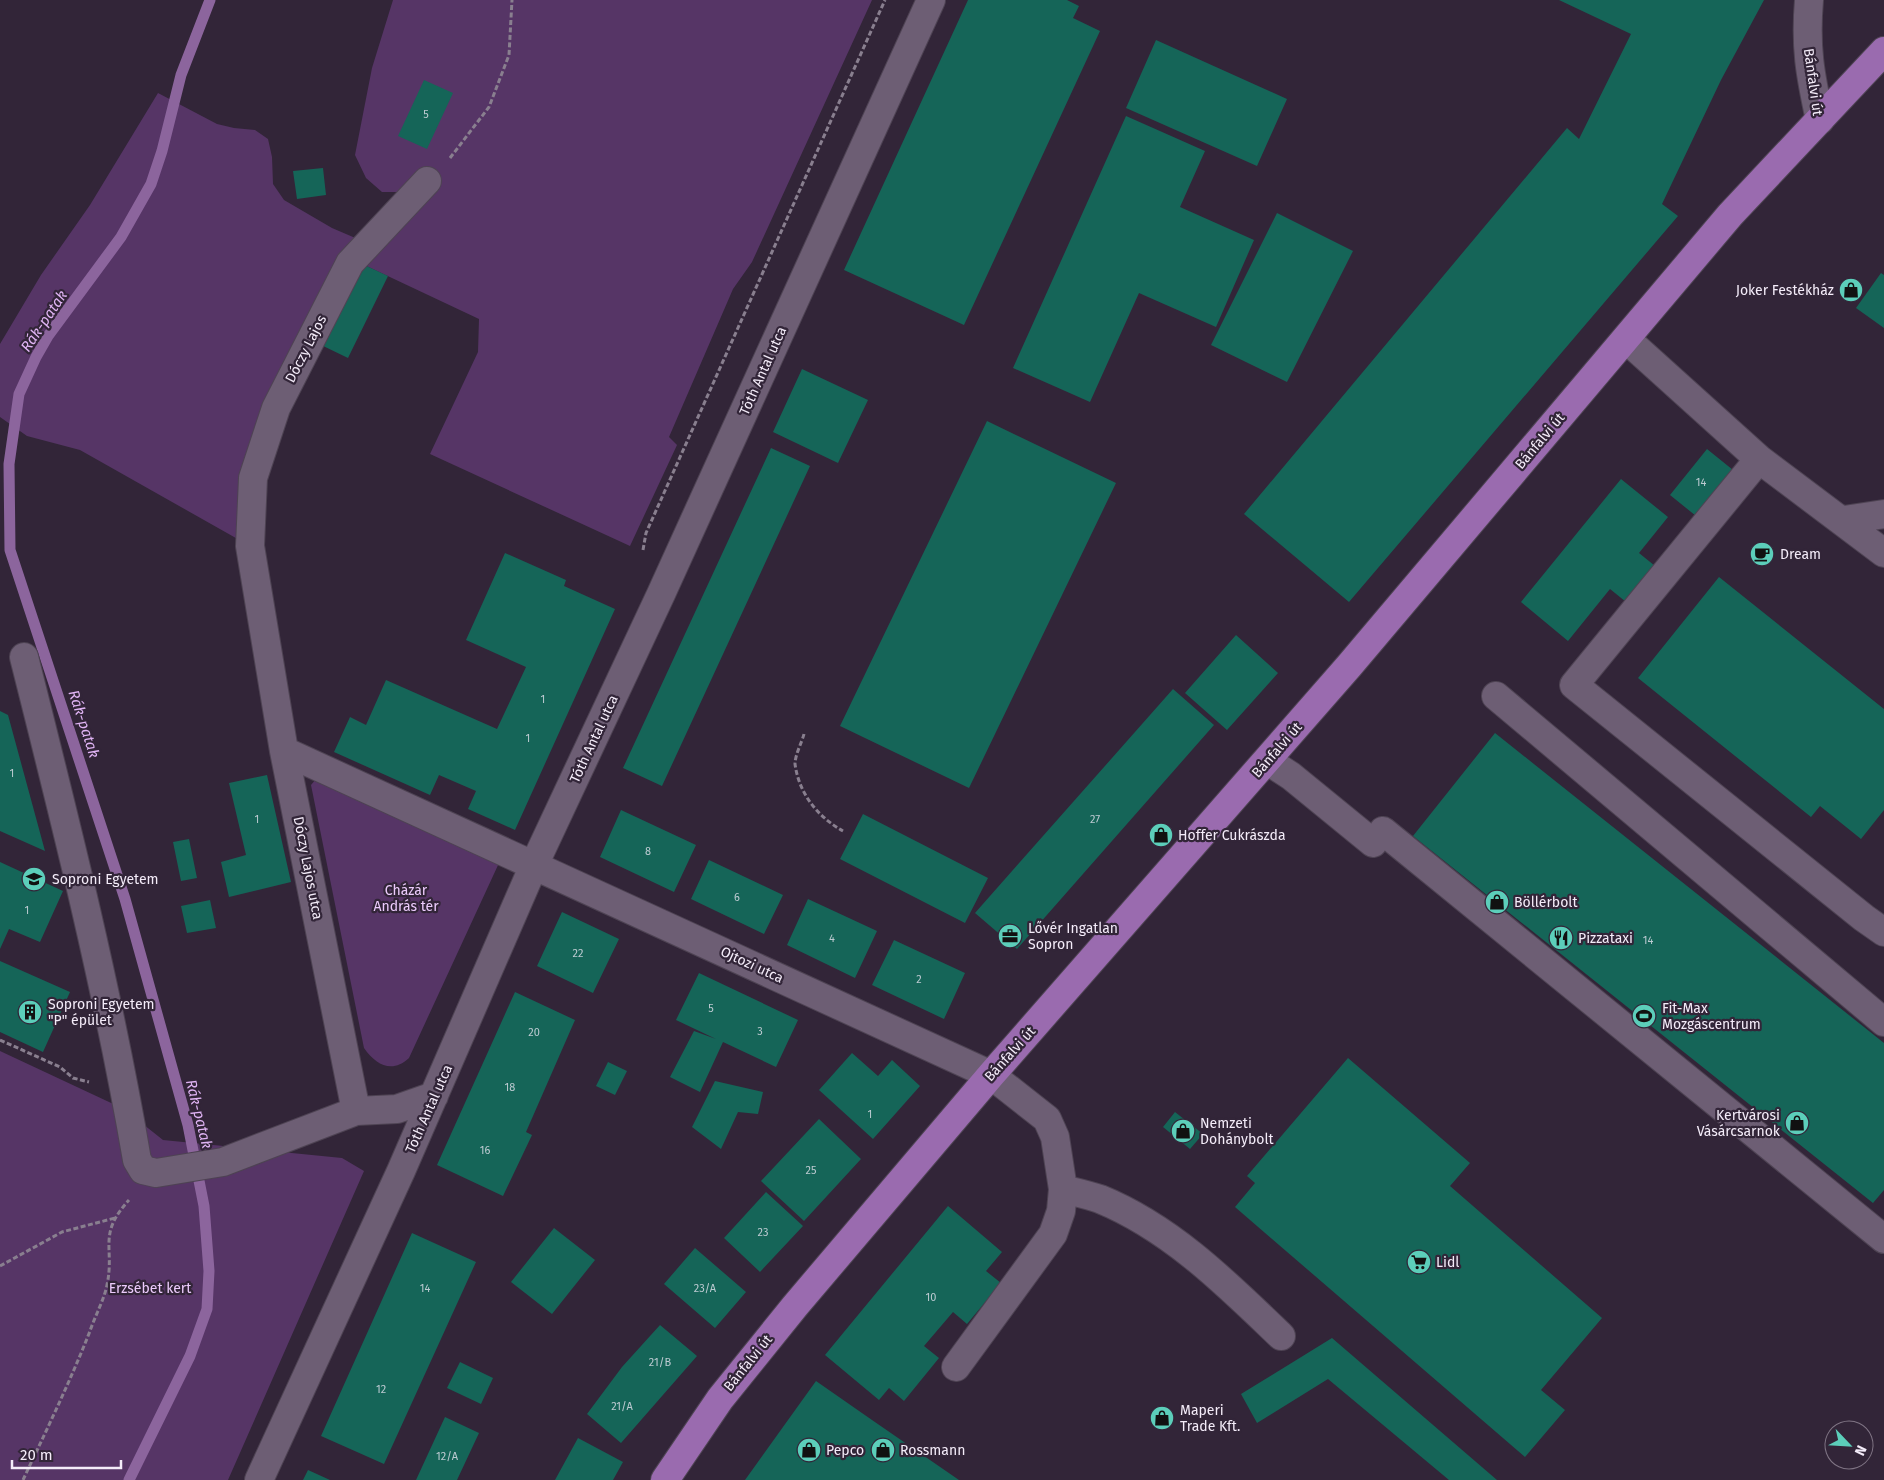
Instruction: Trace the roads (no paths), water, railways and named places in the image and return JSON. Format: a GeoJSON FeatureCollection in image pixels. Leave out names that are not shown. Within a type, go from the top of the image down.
{"type":"FeatureCollection","features":[{"type":"Feature","properties":{"kind":"main road"},"geometry":{"type":"LineString","coordinates":[[1820,120],[1884,52]]}},
{"type":"Feature","properties":{"kind":"main road","name":"Bánfalvi út"},"geometry":{"type":"LineString","coordinates":[[665,1480],[720,1398],[794,1306],[992,1075],[1268,761],[1730,215],[1820,120]]}},
{"type":"Feature","properties":{"kind":"street","name":"Tóth Antal utca"},"geometry":{"type":"LineString","coordinates":[[259,1480],[434,1096],[524,860],[661,594],[931,0]]}},
{"type":"Feature","properties":{"kind":"street","name":"Bánfalvi út"},"geometry":{"type":"LineString","coordinates":[[1810,0],[1807,31],[1808,65],[1820,120]]}},
{"type":"Feature","properties":{"kind":"street","name":"Dóczy Lajos"},"geometry":{"type":"LineString","coordinates":[[250,546],[253,478],[276,408],[350,263],[427,181]]}},
{"type":"Feature","properties":{"kind":"street"},"geometry":{"type":"LineString","coordinates":[[1626,340],[1759,459],[1844,520],[1884,553]]}},
{"type":"Feature","properties":{"kind":"street"},"geometry":{"type":"LineString","coordinates":[[1759,459],[1574,685],[1864,918],[1884,932]]}},
{"type":"Feature","properties":{"kind":"street"},"geometry":{"type":"LineString","coordinates":[[1844,520],[1884,514]]}},
{"type":"Feature","properties":{"kind":"street","name":"Dóczy Lajos utca"},"geometry":{"type":"LineString","coordinates":[[250,546],[284,750],[356,1111]]}},
{"type":"Feature","properties":{"kind":"street"},"geometry":{"type":"LineString","coordinates":[[24,657],[76,863],[122,1076],[137,1160],[144,1170],[156,1173],[223,1162],[356,1111],[397,1109],[434,1096]]}},
{"type":"Feature","properties":{"kind":"street"},"geometry":{"type":"LineString","coordinates":[[1496,696],[1884,1022]]}},
{"type":"Feature","properties":{"kind":"street","name":"Ojtozi utca"},"geometry":{"type":"LineString","coordinates":[[284,750],[992,1075],[1046,1119],[1055,1137],[1063,1189],[1061,1212],[1053,1234],[956,1367]]}},
{"type":"Feature","properties":{"kind":"street"},"geometry":{"type":"LineString","coordinates":[[1268,761],[1378,837],[1884,1239]]}},
{"type":"Feature","properties":{"kind":"street"},"geometry":{"type":"LineString","coordinates":[[1063,1189],[1100,1199],[1148,1224],[1218,1276],[1281,1336]]}},
{"type":"Feature","properties":{"kind":"waterway","name":"Rák-patak"},"geometry":{"type":"LineString","coordinates":[[129,1480],[190,1356],[207,1309],[209,1271],[204,1206],[188,1125],[125,899],[10,550],[9,464],[19,394],[36,357],[48,336],[121,237],[151,184],[162,151],[181,75],[210,0]]}},
{"type":"Feature","properties":{"kind":"place","name":"Joker Festékház"},"geometry":{"type":"Point","coordinates":[1851,290]}},
{"type":"Feature","properties":{"kind":"place","name":"Dream"},"geometry":{"type":"Point","coordinates":[1762,554]}},
{"type":"Feature","properties":{"kind":"place","name":"Hoffer Cukrászda"},"geometry":{"type":"Point","coordinates":[1161,835]}},
{"type":"Feature","properties":{"kind":"place","name":"Soproni Egyetem"},"geometry":{"type":"Point","coordinates":[34,879]}},
{"type":"Feature","properties":{"kind":"place","name":"Böllérbolt"},"geometry":{"type":"Point","coordinates":[1497,902]}},
{"type":"Feature","properties":{"kind":"place","name":"Lővér Ingatlan Sopron"},"geometry":{"type":"Point","coordinates":[1010,936]}},
{"type":"Feature","properties":{"kind":"place","name":"Pizzataxi"},"geometry":{"type":"Point","coordinates":[1561,938]}},
{"type":"Feature","properties":{"kind":"place","name":"Soproni Egyetem \"P\" épület"},"geometry":{"type":"Point","coordinates":[30,1012]}},
{"type":"Feature","properties":{"kind":"place","name":"Fit-Max Mozgáscentrum"},"geometry":{"type":"Point","coordinates":[1644,1016]}},
{"type":"Feature","properties":{"kind":"place","name":"Kertvárosi Vásárcsarnok"},"geometry":{"type":"Point","coordinates":[1797,1123]}},
{"type":"Feature","properties":{"kind":"place","name":"Nemzeti Dohánybolt"},"geometry":{"type":"Point","coordinates":[1183,1131]}},
{"type":"Feature","properties":{"kind":"place","name":"Lidl"},"geometry":{"type":"Point","coordinates":[1419,1262]}},
{"type":"Feature","properties":{"kind":"place","name":"Maperi Trade Kft."},"geometry":{"type":"Point","coordinates":[1162,1418]}},
{"type":"Feature","properties":{"kind":"place","name":"Pepco"},"geometry":{"type":"Point","coordinates":[809,1450]}},
{"type":"Feature","properties":{"kind":"place","name":"Rossmann"},"geometry":{"type":"Point","coordinates":[883,1450]}},
{"type":"Feature","properties":{"kind":"park label","name":"Cházár András tér"},"geometry":{"type":"Point","coordinates":[406,898]}},
{"type":"Feature","properties":{"kind":"park label","name":"Erzsébet kert"},"geometry":{"type":"Point","coordinates":[150,1288]}}]}
